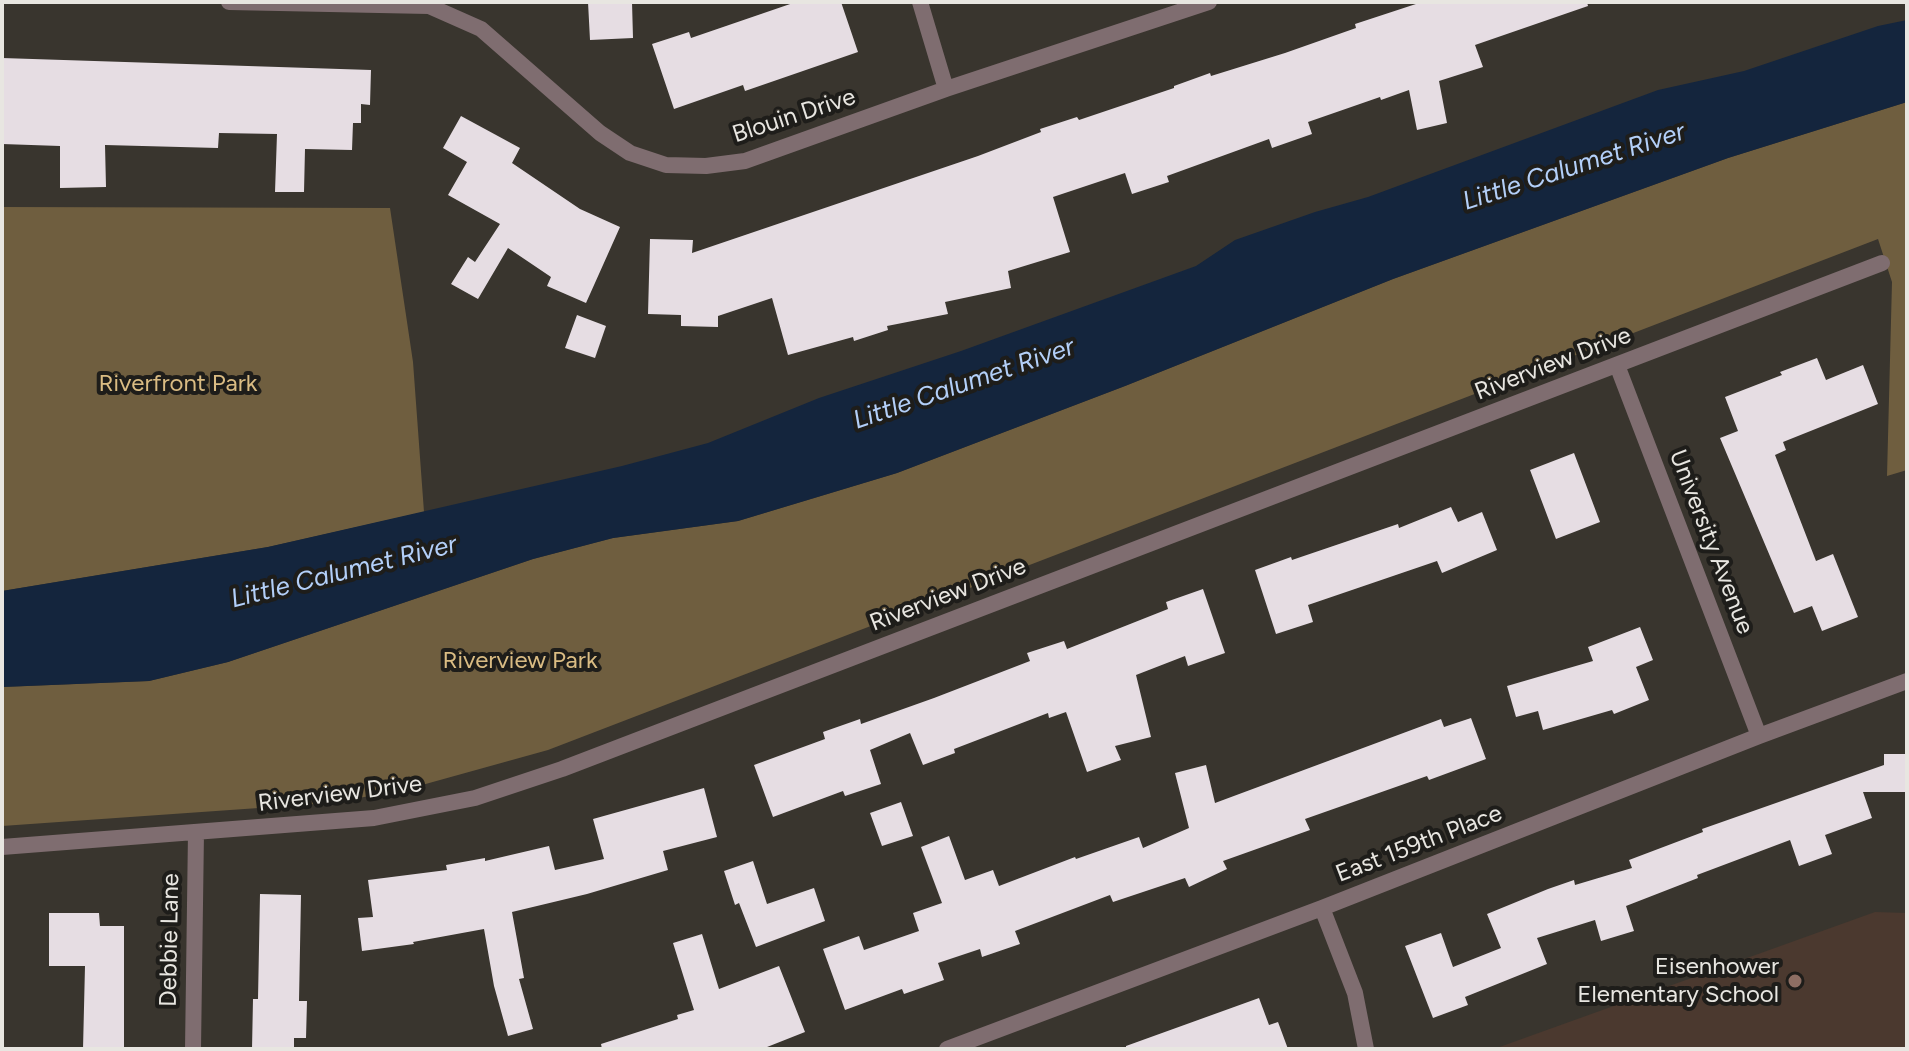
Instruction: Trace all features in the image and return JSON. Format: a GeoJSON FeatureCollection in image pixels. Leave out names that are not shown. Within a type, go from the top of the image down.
{"type":"FeatureCollection","features":[{"type":"Feature","properties":{"kind":"street"},"geometry":{"type":"LineString","coordinates":[[229,2],[429,4]]}},
{"type":"Feature","properties":{"kind":"street"},"geometry":{"type":"LineString","coordinates":[[920,2],[946,89]]}},
{"type":"Feature","properties":{"kind":"street","name":"Blouin Drive"},"geometry":{"type":"LineString","coordinates":[[429,4],[481,29],[600,133],[630,153],[666,165],[706,166],[745,161],[946,89],[1209,2]]}},
{"type":"Feature","properties":{"kind":"street","name":"Riverview Drive"},"geometry":{"type":"LineString","coordinates":[[2,847],[374,818],[489,793],[577,763],[1882,263]]}},
{"type":"Feature","properties":{"kind":"street","name":"University Avenue"},"geometry":{"type":"LineString","coordinates":[[1617,365],[1759,736]]}},
{"type":"Feature","properties":{"kind":"street","name":"East 159th Place"},"geometry":{"type":"LineString","coordinates":[[947,1049],[1322,908],[1907,681]]}},
{"type":"Feature","properties":{"kind":"street","name":"Debbie Lane"},"geometry":{"type":"LineString","coordinates":[[193,1049],[196,832]]}},
{"type":"Feature","properties":{"kind":"street"},"geometry":{"type":"LineString","coordinates":[[1322,908],[1355,993],[1366,1049]]}},
{"type":"Feature","properties":{"kind":"shaded area","name":"Eisenhower Elementary School"},"geometry":{"type":"Polygon","coordinates":[[[1875,912],[1907,913],[1907,1049],[1494,1049],[1875,912]]]}},
{"type":"Feature","properties":{"kind":"green space","name":"Riverview Park"},"geometry":{"type":"Polygon","coordinates":[[[1907,102],[1907,470],[1887,476],[1892,282],[1878,239],[548,750],[404,790],[330,803],[2,826],[2,687],[149,681],[228,662],[533,559],[613,538],[738,521],[897,473],[1393,279],[1728,158],[1907,102]]]}},
{"type":"Feature","properties":{"kind":"green space","name":"Riverfront Park"},"geometry":{"type":"Polygon","coordinates":[[[2,207],[390,208],[413,362],[424,512],[268,547],[2,591],[2,207]]]}},
{"type":"Feature","properties":{"kind":"water","name":"Little Calumet River"},"geometry":{"type":"Polygon","coordinates":[[[1907,20],[1907,102],[1728,158],[1393,279],[897,473],[738,521],[613,538],[533,559],[228,662],[149,681],[2,687],[2,591],[268,547],[622,466],[708,443],[819,398],[961,351],[1196,266],[1235,240],[1368,197],[1658,90],[1744,71],[1878,26],[1907,20]]]}},
{"type":"Feature","properties":{"kind":"building"},"geometry":{"type":"Polygon","coordinates":[[[588,2],[632,2],[633,38],[590,40],[588,2]]]}},
{"type":"Feature","properties":{"kind":"building"},"geometry":{"type":"Polygon","coordinates":[[[796,2],[841,2],[858,52],[745,91],[743,85],[674,109],[652,44],[689,32],[691,38],[796,2]]]}},
{"type":"Feature","properties":{"kind":"building"},"geometry":{"type":"Polygon","coordinates":[[[1422,2],[1587,2],[1588,6],[1475,45],[1483,67],[1439,81],[1447,123],[1417,130],[1409,90],[1308,122],[1312,134],[1272,148],[1269,139],[1167,176],[1169,182],[1132,194],[1125,173],[1053,197],[1070,252],[1008,271],[1011,288],[945,302],[948,314],[887,326],[888,330],[854,341],[853,337],[788,355],[772,298],[718,316],[718,327],[681,326],[681,315],[648,314],[650,239],[693,240],[692,253],[978,156],[1041,132],[1040,129],[1077,117],[1079,120],[1210,73],[1211,76],[1285,53],[1356,28],[1355,24],[1422,2]]]}},
{"type":"Feature","properties":{"kind":"building"},"geometry":{"type":"Polygon","coordinates":[[[2,58],[371,70],[370,105],[361,104],[361,123],[353,123],[352,150],[305,149],[304,192],[275,192],[277,134],[219,133],[218,148],[105,145],[106,187],[60,188],[60,146],[2,144],[2,58]]]}},
{"type":"Feature","properties":{"kind":"building"},"geometry":{"type":"Polygon","coordinates":[[[461,116],[520,148],[512,163],[580,209],[620,227],[586,303],[547,286],[551,277],[508,248],[478,299],[451,284],[468,257],[475,262],[500,224],[448,195],[467,162],[443,148],[461,116]]]}},
{"type":"Feature","properties":{"kind":"building"},"geometry":{"type":"Polygon","coordinates":[[[577,315],[606,326],[595,358],[565,348],[577,315]]]}},
{"type":"Feature","properties":{"kind":"building"},"geometry":{"type":"Polygon","coordinates":[[[1817,358],[1826,380],[1863,365],[1878,404],[1783,442],[1786,450],[1775,455],[1816,561],[1833,554],[1858,617],[1822,631],[1812,606],[1794,613],[1720,438],[1738,431],[1725,397],[1817,358]]]}},
{"type":"Feature","properties":{"kind":"building"},"geometry":{"type":"Polygon","coordinates":[[[1574,453],[1600,522],[1556,539],[1530,470],[1574,453]]]}},
{"type":"Feature","properties":{"kind":"building"},"geometry":{"type":"Polygon","coordinates":[[[1451,507],[1458,522],[1482,512],[1497,550],[1442,573],[1437,561],[1308,605],[1313,622],[1276,634],[1255,570],[1398,524],[1399,528],[1451,507]]]}},
{"type":"Feature","properties":{"kind":"building"},"geometry":{"type":"Polygon","coordinates":[[[1203,589],[1225,653],[1188,666],[1185,656],[1136,675],[1151,737],[1115,746],[1121,760],[1087,772],[1066,712],[1049,718],[1048,713],[954,749],[955,753],[923,765],[910,733],[870,750],[881,784],[845,796],[843,791],[773,817],[754,765],[825,739],[823,732],[860,719],[861,724],[1030,661],[1027,653],[1064,641],[1067,649],[1168,609],[1166,602],[1203,589]]]}},
{"type":"Feature","properties":{"kind":"building"},"geometry":{"type":"Polygon","coordinates":[[[1640,627],[1653,660],[1636,667],[1649,700],[1614,714],[1612,710],[1543,730],[1538,711],[1516,717],[1507,686],[1593,661],[1588,647],[1640,627]]]}},
{"type":"Feature","properties":{"kind":"building"},"geometry":{"type":"Polygon","coordinates":[[[1471,718],[1486,759],[1429,780],[1427,776],[1305,819],[1310,830],[1223,861],[1227,869],[1189,887],[1185,878],[1113,902],[1110,895],[1015,931],[1020,944],[982,957],[980,949],[938,963],[944,980],[904,994],[902,989],[845,1010],[823,949],[859,936],[864,950],[919,931],[913,913],[942,903],[921,847],[949,836],[965,880],[993,870],[999,886],[1139,837],[1143,848],[1189,828],[1175,773],[1206,765],[1215,803],[1441,719],[1444,727],[1471,718]]]}},
{"type":"Feature","properties":{"kind":"building"},"geometry":{"type":"Polygon","coordinates":[[[1884,754],[1907,754],[1907,792],[1863,792],[1872,818],[1825,835],[1832,854],[1799,866],[1790,840],[1626,906],[1634,931],[1601,941],[1595,920],[1537,938],[1547,964],[1465,997],[1468,1005],[1433,1018],[1405,946],[1441,933],[1453,967],[1501,948],[1487,914],[1574,880],[1575,885],[1632,868],[1629,860],[1703,832],[1702,829],[1884,765],[1884,754]]]}},
{"type":"Feature","properties":{"kind":"building"},"geometry":{"type":"Polygon","coordinates":[[[704,788],[717,837],[663,851],[668,870],[512,912],[524,978],[519,979],[533,1029],[508,1036],[494,986],[484,929],[362,951],[358,918],[373,917],[368,880],[447,870],[446,865],[485,858],[485,861],[549,846],[555,870],[604,859],[593,819],[704,788]]]}},
{"type":"Feature","properties":{"kind":"building"},"geometry":{"type":"Polygon","coordinates":[[[901,802],[913,836],[882,846],[870,813],[901,802]]]}},
{"type":"Feature","properties":{"kind":"building"},"geometry":{"type":"Polygon","coordinates":[[[753,861],[767,904],[814,888],[825,921],[756,947],[739,903],[735,905],[724,871],[753,861]]]}},
{"type":"Feature","properties":{"kind":"building"},"geometry":{"type":"Polygon","coordinates":[[[260,894],[301,895],[299,1001],[307,1001],[306,1038],[294,1038],[294,1049],[252,1049],[253,999],[258,999],[260,894]]]}},
{"type":"Feature","properties":{"kind":"building"},"geometry":{"type":"Polygon","coordinates":[[[49,913],[99,913],[100,926],[124,926],[124,1049],[83,1049],[85,966],[49,966],[49,913]]]}},
{"type":"Feature","properties":{"kind":"building"},"geometry":{"type":"Polygon","coordinates":[[[702,934],[719,989],[779,966],[805,1032],[762,1049],[602,1049],[601,1044],[678,1019],[677,1015],[694,1010],[673,943],[702,934]]]}},
{"type":"Feature","properties":{"kind":"building"},"geometry":{"type":"Polygon","coordinates":[[[1259,998],[1269,1025],[1278,1022],[1288,1049],[1126,1049],[1126,1046],[1259,998]]]}},
{"type":"Feature","properties":{"kind":"place","name":"Eisenhower Elementary School"},"geometry":{"type":"Point","coordinates":[1795,981]}}]}
